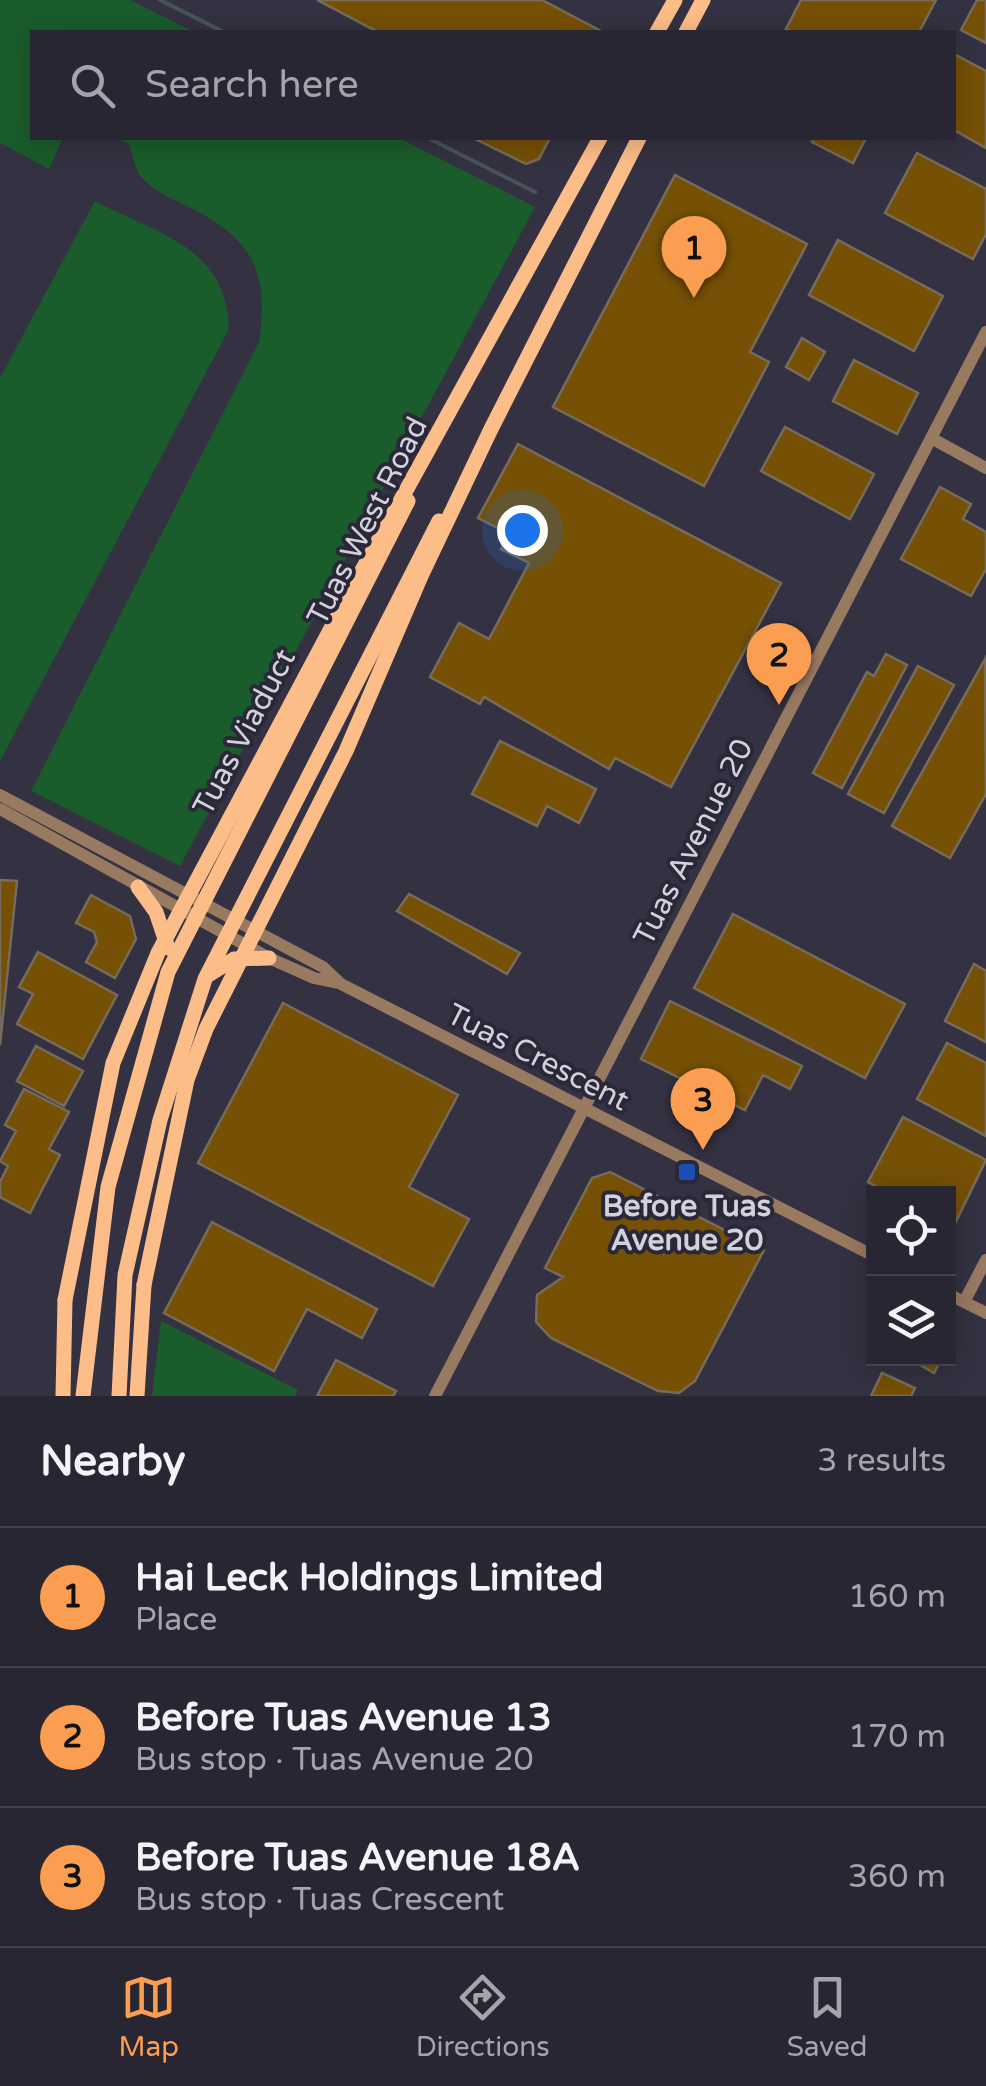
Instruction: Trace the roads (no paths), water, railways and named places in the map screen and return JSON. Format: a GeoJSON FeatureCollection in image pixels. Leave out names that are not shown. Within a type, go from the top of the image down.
{"type":"FeatureCollection","features":[{"type":"Feature","properties":{"kind":"main road"},"geometry":{"type":"LineString","coordinates":[[651,30],[666,0]]}},
{"type":"Feature","properties":{"kind":"main road"},"geometry":{"type":"LineString","coordinates":[[659,30],[675,0]]}},
{"type":"Feature","properties":{"kind":"main road"},"geometry":{"type":"LineString","coordinates":[[690,30],[706,0]]}},
{"type":"Feature","properties":{"kind":"main road","name":"Tuas West Road"},"geometry":{"type":"LineString","coordinates":[[84,1396],[108,1187],[168,972],[597,140]]}},
{"type":"Feature","properties":{"kind":"main road","name":"Tuas Viaduct"},"geometry":{"type":"LineString","coordinates":[[63,1396],[65,1300],[77,1224],[113,1063],[128,1022],[158,953],[288,707],[597,140]]}},
{"type":"Feature","properties":{"kind":"main road"},"geometry":{"type":"LineString","coordinates":[[119,1396],[128,1259],[160,1120],[205,979],[634,140]]}},
{"type":"Feature","properties":{"kind":"main road"},"geometry":{"type":"LineString","coordinates":[[137,1396],[144,1285],[153,1236],[188,1080],[206,1028],[346,750],[421,576],[634,140]]}},
{"type":"Feature","properties":{"kind":"main road"},"geometry":{"type":"LineString","coordinates":[[138,888],[164,931],[168,972]]}},
{"type":"Feature","properties":{"kind":"main road"},"geometry":{"type":"LineString","coordinates":[[205,979],[234,959],[269,958]]}},
{"type":"Feature","properties":{"kind":"street","name":"Tuas Avenue 20"},"geometry":{"type":"LineString","coordinates":[[435,1396],[986,332]]}},
{"type":"Feature","properties":{"kind":"street"},"geometry":{"type":"LineString","coordinates":[[931,438],[986,468]]}},
{"type":"Feature","properties":{"kind":"street","name":"Tuas Crescent"},"geometry":{"type":"LineString","coordinates":[[0,794],[323,967],[341,984]]}},
{"type":"Feature","properties":{"kind":"street","name":"Tuas Crescent"},"geometry":{"type":"LineString","coordinates":[[0,809],[269,958],[314,978],[341,984],[866,1252]]}},
{"type":"Feature","properties":{"kind":"street"},"geometry":{"type":"LineString","coordinates":[[964,1302],[986,1260]]}},
{"type":"Feature","properties":{"kind":"street"},"geometry":{"type":"LineString","coordinates":[[956,1298],[986,1314]]}},
{"type":"Feature","properties":{"kind":"waterway"},"geometry":{"type":"LineString","coordinates":[[160,0],[220,30]]}},
{"type":"Feature","properties":{"kind":"waterway"},"geometry":{"type":"LineString","coordinates":[[432,140],[535,192]]}},
{"type":"Feature","properties":{"kind":"place","name":"Hai Leck Holdings Limited"},"geometry":{"type":"Point","coordinates":[694,298]}},
{"type":"Feature","properties":{"kind":"place","name":"Before Tuas Avenue 13"},"geometry":{"type":"Point","coordinates":[779,705]}},
{"type":"Feature","properties":{"kind":"place","name":"Before Tuas Avenue 18A"},"geometry":{"type":"Point","coordinates":[703,1150]}},
{"type":"Feature","properties":{"kind":"place","name":"Before Tuas Avenue 20"},"geometry":{"type":"Point","coordinates":[687,1172]}}]}
